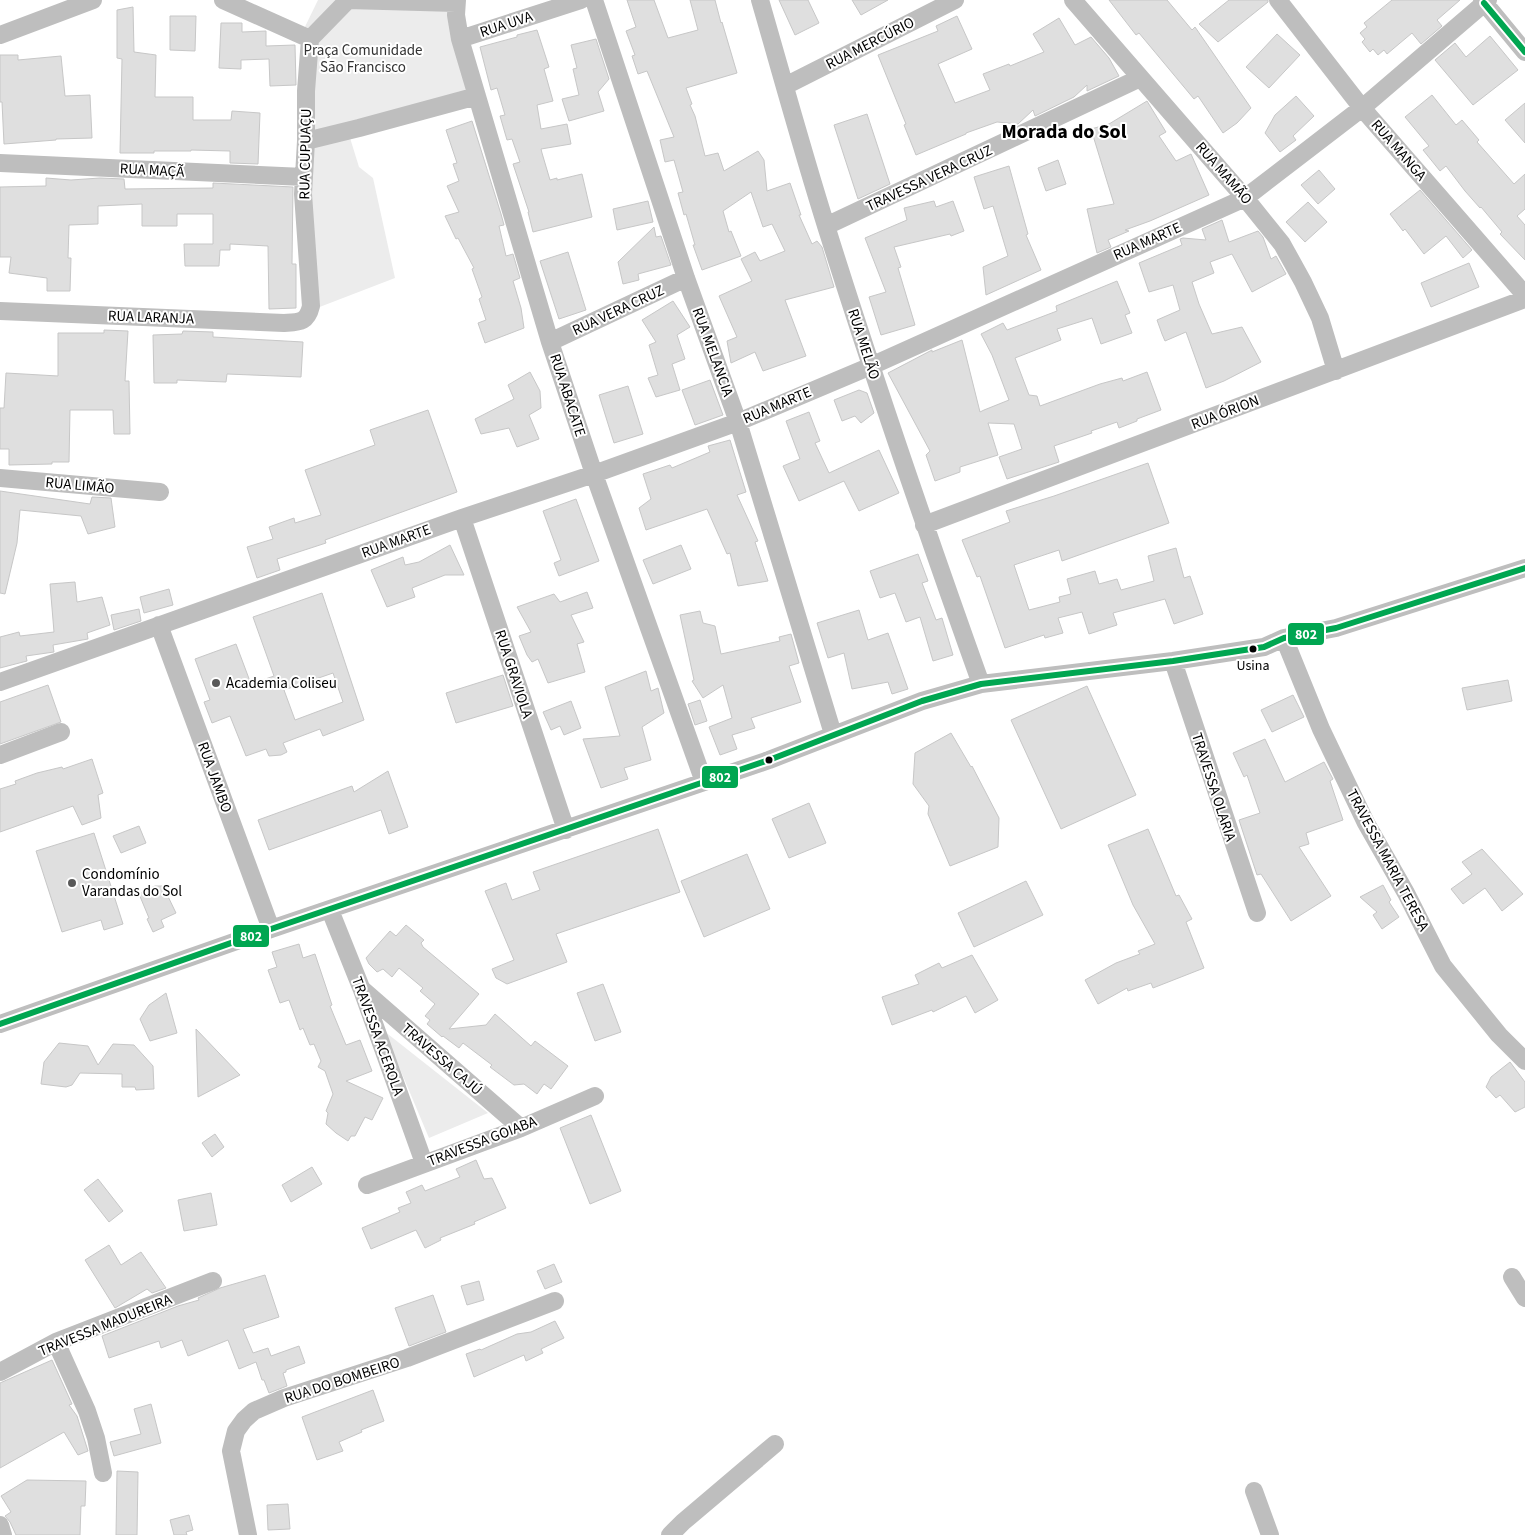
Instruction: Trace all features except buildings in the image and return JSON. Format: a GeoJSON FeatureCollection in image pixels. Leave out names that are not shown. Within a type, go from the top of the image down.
{"type":"FeatureCollection","features":[{"type":"Feature","properties":{"kind":"street"},"geometry":{"type":"LineString","coordinates":[[0,35],[93,0]]}},
{"type":"Feature","properties":{"kind":"street"},"geometry":{"type":"LineString","coordinates":[[223,0],[310,39],[348,0],[457,1]]}},
{"type":"Feature","properties":{"kind":"street","name":"RUA UVA"},"geometry":{"type":"LineString","coordinates":[[460,39],[581,0]]}},
{"type":"Feature","properties":{"kind":"street","name":"RUA MELANCIA"},"geometry":{"type":"LineString","coordinates":[[594,0],[686,278],[738,422],[833,734]]}},
{"type":"Feature","properties":{"kind":"street","name":"RUA MELÃO"},"geometry":{"type":"LineString","coordinates":[[760,0],[826,226],[871,366],[924,525],[981,684]]}},
{"type":"Feature","properties":{"kind":"street","name":"RUA MERCÚRIO"},"geometry":{"type":"LineString","coordinates":[[785,86],[955,0]]}},
{"type":"Feature","properties":{"kind":"street","name":"RUA MAMÃO"},"geometry":{"type":"LineString","coordinates":[[1073,0],[1245,198],[1282,244],[1320,318],[1336,371]]}},
{"type":"Feature","properties":{"kind":"street","name":"RUA MANGA"},"geometry":{"type":"LineString","coordinates":[[1278,0],[1362,108],[1525,295]]}},
{"type":"Feature","properties":{"kind":"street","name":"RUA ABACATE"},"geometry":{"type":"LineString","coordinates":[[457,1],[456,15],[460,39],[550,342],[594,474],[704,782]]}},
{"type":"Feature","properties":{"kind":"street"},"geometry":{"type":"LineString","coordinates":[[1485,1],[1525,52]]}},
{"type":"Feature","properties":{"kind":"street","name":"RUA MARTE"},"geometry":{"type":"LineString","coordinates":[[0,682],[738,422],[871,366],[1245,198],[1362,108],[1485,1]]}},
{"type":"Feature","properties":{"kind":"street","name":"RUA CUPUAÇU"},"geometry":{"type":"LineString","coordinates":[[303,320],[309,315],[312,306],[303,194],[306,91],[310,39]]}},
{"type":"Feature","properties":{"kind":"street","name":"TRAVESSA VERA CRUZ"},"geometry":{"type":"LineString","coordinates":[[826,226],[1140,78]]}},
{"type":"Feature","properties":{"kind":"street"},"geometry":{"type":"LineString","coordinates":[[306,141],[477,96]]}},
{"type":"Feature","properties":{"kind":"street","name":"RUA MAÇÃ"},"geometry":{"type":"LineString","coordinates":[[0,163],[304,177]]}},
{"type":"Feature","properties":{"kind":"street","name":"RUA VERA CRUZ"},"geometry":{"type":"LineString","coordinates":[[550,342],[686,278]]}},
{"type":"Feature","properties":{"kind":"street","name":"RUA ÓRION"},"geometry":{"type":"LineString","coordinates":[[924,525],[1525,299]]}},
{"type":"Feature","properties":{"kind":"street","name":"RUA LARANJA"},"geometry":{"type":"LineString","coordinates":[[0,311],[284,323],[303,320]]}},
{"type":"Feature","properties":{"kind":"street","name":"RUA LIMÃO"},"geometry":{"type":"LineString","coordinates":[[0,478],[160,492]]}},
{"type":"Feature","properties":{"kind":"street","name":"RUA GRAVIOLA"},"geometry":{"type":"LineString","coordinates":[[462,518],[566,830]]}},
{"type":"Feature","properties":{"kind":"street"},"geometry":{"type":"LineString","coordinates":[[0,1024],[769,760],[922,701],[981,684],[1173,661],[1264,646],[1284,638],[1336,628],[1525,568]]}},
{"type":"Feature","properties":{"kind":"street","name":"RUA JAMBO"},"geometry":{"type":"LineString","coordinates":[[159,625],[271,930]]}},
{"type":"Feature","properties":{"kind":"street","name":"TRAVESSA MARIA TERESA"},"geometry":{"type":"LineString","coordinates":[[1284,638],[1321,729],[1366,823],[1406,893],[1443,966],[1499,1034],[1525,1061]]}},
{"type":"Feature","properties":{"kind":"street","name":"TRAVESSA OLARIA"},"geometry":{"type":"LineString","coordinates":[[1173,661],[1257,913]]}},
{"type":"Feature","properties":{"kind":"street"},"geometry":{"type":"LineString","coordinates":[[0,755],[61,732]]}},
{"type":"Feature","properties":{"kind":"street","name":"TRAVESSA ACEROLA"},"geometry":{"type":"LineString","coordinates":[[330,910],[362,990],[424,1163]]}},
{"type":"Feature","properties":{"kind":"street","name":"TRAVESSA CAJÚ"},"geometry":{"type":"LineString","coordinates":[[362,990],[521,1128]]}},
{"type":"Feature","properties":{"kind":"street","name":"TRAVESSA GOIABA"},"geometry":{"type":"LineString","coordinates":[[367,1185],[521,1128],[595,1096]]}},
{"type":"Feature","properties":{"kind":"street"},"geometry":{"type":"LineString","coordinates":[[1512,1277],[1525,1298]]}},
{"type":"Feature","properties":{"kind":"street","name":"TRAVESSA MADUREIRA"},"geometry":{"type":"LineString","coordinates":[[0,1372],[56,1342],[213,1281]]}},
{"type":"Feature","properties":{"kind":"street","name":"RUA DO BOMBEIRO"},"geometry":{"type":"LineString","coordinates":[[248,1535],[231,1451],[236,1431],[254,1411],[284,1398],[407,1358],[556,1301]]}},
{"type":"Feature","properties":{"kind":"street"},"geometry":{"type":"LineString","coordinates":[[56,1342],[87,1411],[96,1438],[103,1473]]}},
{"type":"Feature","properties":{"kind":"street"},"geometry":{"type":"LineString","coordinates":[[670,1535],[775,1444]]}},
{"type":"Feature","properties":{"kind":"street"},"geometry":{"type":"LineString","coordinates":[[1254,1491],[1270,1535]]}},
{"type":"Feature","properties":{"kind":"street"},"geometry":{"type":"LineString","coordinates":[[0,1525],[3,1535]]}},
{"type":"Feature","properties":{"kind":"green space","name":"Praça Comunidade São Francisco"},"geometry":{"type":"Polygon","coordinates":[[[318,0],[446,0],[451,29],[470,90],[346,125],[359,167],[373,178],[395,278],[304,313],[301,35],[318,0]]]}},
{"type":"Feature","properties":{"kind":"green space"},"geometry":{"type":"Polygon","coordinates":[[[384,1031],[488,1113],[429,1138],[384,1031]]]}},
{"type":"Feature","properties":{"kind":"transit line","name":"802"},"geometry":{"type":"LineString","coordinates":[[1484,3],[1525,52]]}},
{"type":"Feature","properties":{"kind":"transit line","name":"802"},"geometry":{"type":"LineString","coordinates":[[0,1024],[271,929],[769,760],[922,701],[981,684],[1173,661],[1264,647],[1284,638],[1336,628],[1525,568]]}},
{"type":"Feature","properties":{"kind":"place","name":"Usina"},"geometry":{"type":"Point","coordinates":[1253,649]}},
{"type":"Feature","properties":{"kind":"place","name":"Academia Coliseu"},"geometry":{"type":"Point","coordinates":[216,683]}},
{"type":"Feature","properties":{"kind":"place","name":"Condomínio Varandas do Sol"},"geometry":{"type":"Point","coordinates":[72,883]}},
{"type":"Feature","properties":{"kind":"district","name":"Morada do Sol"},"geometry":{"type":"Point","coordinates":[1064,131]}}]}
